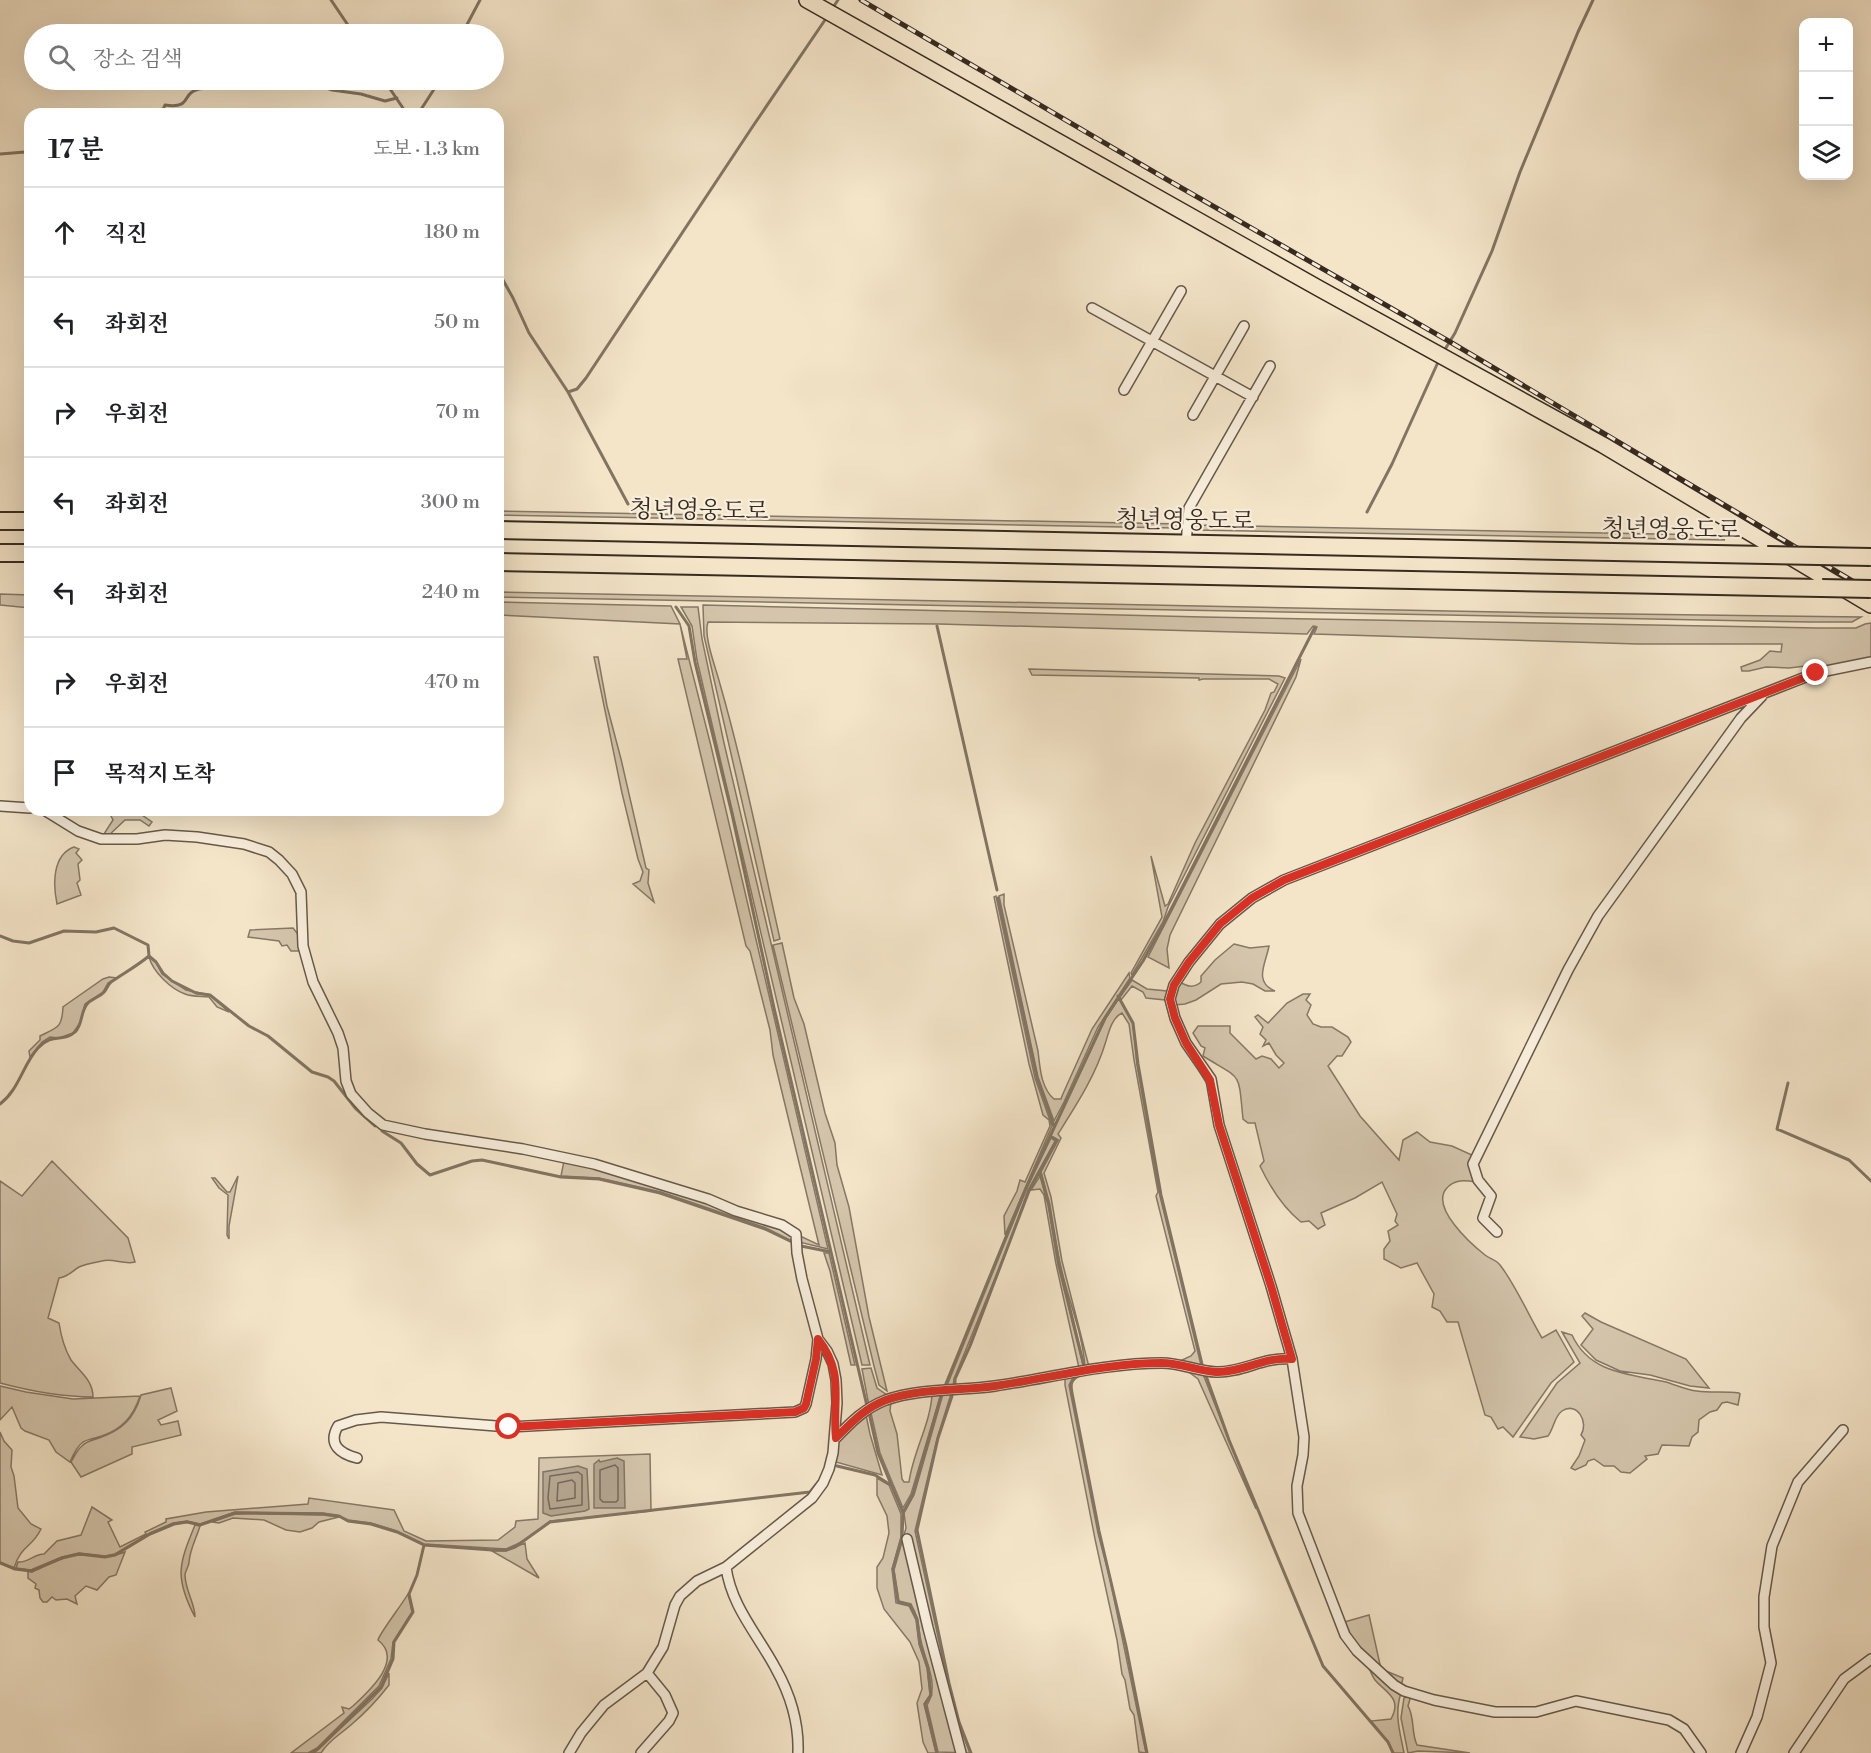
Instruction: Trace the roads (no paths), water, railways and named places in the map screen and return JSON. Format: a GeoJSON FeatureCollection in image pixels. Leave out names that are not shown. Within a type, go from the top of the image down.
{"type":"FeatureCollection","features":[{"type":"Feature","properties":{"kind":"highway"},"geometry":{"type":"LineString","coordinates":[[0,521],[24,521]]}},
{"type":"Feature","properties":{"kind":"highway","name":"청년영웅도로"},"geometry":{"type":"LineString","coordinates":[[504,530],[1871,557]]}},
{"type":"Feature","properties":{"kind":"highway"},"geometry":{"type":"LineString","coordinates":[[0,553],[24,553]]}},
{"type":"Feature","properties":{"kind":"highway"},"geometry":{"type":"LineString","coordinates":[[504,562],[1871,589]]}},
{"type":"Feature","properties":{"kind":"main road"},"geometry":{"type":"LineString","coordinates":[[807,0],[1603,445],[1871,605]]}},
{"type":"Feature","properties":{"kind":"street"},"geometry":{"type":"LineString","coordinates":[[1124,390],[1181,291]]}},
{"type":"Feature","properties":{"kind":"street"},"geometry":{"type":"LineString","coordinates":[[1092,308],[1253,397]]}},
{"type":"Feature","properties":{"kind":"street"},"geometry":{"type":"LineString","coordinates":[[1193,415],[1244,326]]}},
{"type":"Feature","properties":{"kind":"street"},"geometry":{"type":"LineString","coordinates":[[1186,544],[1189,508],[1270,366]]}},
{"type":"Feature","properties":{"kind":"street"},"geometry":{"type":"LineString","coordinates":[[1701,1753],[1684,1729],[1669,1720],[1576,1701],[1536,1712],[1496,1712],[1434,1700],[1404,1691],[1357,1651],[1345,1635],[1298,1513],[1297,1486],[1304,1437],[1292,1359],[1219,1125],[1210,1080],[1186,1043],[1170,999],[1174,985],[1189,962],[1220,924],[1233,912],[1284,880],[1816,673],[1871,662]]}},
{"type":"Feature","properties":{"kind":"street"},"geometry":{"type":"LineString","coordinates":[[1497,1232],[1483,1218],[1491,1196],[1478,1180],[1473,1164],[1568,970],[1598,916],[1626,874],[1741,718],[1766,692]]}},
{"type":"Feature","properties":{"kind":"street"},"geometry":{"type":"LineString","coordinates":[[0,806],[24,808]]}},
{"type":"Feature","properties":{"kind":"street"},"geometry":{"type":"LineString","coordinates":[[54,816],[78,831],[101,839],[137,839],[178,835],[244,844],[269,852],[292,874],[300,892],[303,946],[313,982],[343,1048],[346,1081],[351,1094],[377,1122],[392,1128],[524,1149],[594,1164],[708,1199],[735,1211],[782,1225],[796,1234],[796,1253],[818,1339],[816,1359],[804,1408],[795,1412],[509,1427],[381,1417],[356,1420],[338,1426],[334,1438],[338,1449],[344,1455],[357,1458]]}},
{"type":"Feature","properties":{"kind":"street"},"geometry":{"type":"LineString","coordinates":[[569,1753],[604,1705],[647,1673],[663,1647],[675,1605],[680,1596],[697,1581],[726,1567],[812,1498],[823,1483],[830,1469],[836,1438],[836,1380],[827,1351],[818,1339]]}},
{"type":"Feature","properties":{"kind":"street"},"geometry":{"type":"LineString","coordinates":[[836,1438],[861,1413],[897,1397],[994,1386],[1067,1373],[1146,1364],[1180,1365],[1215,1372],[1230,1371],[1280,1358],[1292,1359]]}},
{"type":"Feature","properties":{"kind":"street"},"geometry":{"type":"LineString","coordinates":[[1741,1753],[1757,1717],[1770,1670],[1771,1663],[1764,1627],[1764,1597],[1772,1546],[1798,1482],[1843,1430]]}},
{"type":"Feature","properties":{"kind":"street"},"geometry":{"type":"LineString","coordinates":[[907,1539],[961,1753]]}},
{"type":"Feature","properties":{"kind":"street"},"geometry":{"type":"LineString","coordinates":[[726,1567],[728,1582],[743,1615],[776,1668],[786,1689],[793,1712],[798,1753]]}},
{"type":"Feature","properties":{"kind":"street"},"geometry":{"type":"LineString","coordinates":[[1794,1753],[1844,1679],[1871,1659]]}},
{"type":"Feature","properties":{"kind":"street"},"geometry":{"type":"LineString","coordinates":[[641,1753],[669,1721],[673,1713],[665,1695],[647,1673]]}},
{"type":"Feature","properties":{"kind":"water"},"geometry":{"type":"Polygon","coordinates":[[[617,1458],[624,1461],[625,1508],[594,1508],[594,1464],[599,1460],[600,1462],[617,1458]]]}},
{"type":"Feature","properties":{"kind":"water"},"geometry":{"type":"Polygon","coordinates":[[[578,1466],[587,1469],[589,1509],[551,1516],[543,1513],[543,1472],[578,1466]]]}},
{"type":"Feature","properties":{"kind":"waterway"},"geometry":{"type":"LineString","coordinates":[[331,0],[347,24]]}},
{"type":"Feature","properties":{"kind":"waterway"},"geometry":{"type":"LineString","coordinates":[[467,24],[480,0]]}},
{"type":"Feature","properties":{"kind":"waterway"},"geometry":{"type":"LineString","coordinates":[[832,9],[838,0]]}},
{"type":"Feature","properties":{"kind":"waterway"},"geometry":{"type":"LineString","coordinates":[[1444,351],[1455,333],[1492,251],[1520,172],[1593,0]]}},
{"type":"Feature","properties":{"kind":"waterway"},"geometry":{"type":"LineString","coordinates":[[568,392],[577,389],[586,378],[827,17]]}},
{"type":"Feature","properties":{"kind":"waterway"},"geometry":{"type":"LineString","coordinates":[[164,108],[165,105],[174,106],[183,103],[192,92],[197,90]]}},
{"type":"Feature","properties":{"kind":"waterway"},"geometry":{"type":"LineString","coordinates":[[332,90],[361,94],[385,101],[397,98]]}},
{"type":"Feature","properties":{"kind":"waterway"},"geometry":{"type":"LineString","coordinates":[[391,90],[403,108]]}},
{"type":"Feature","properties":{"kind":"waterway"},"geometry":{"type":"LineString","coordinates":[[422,108],[434,90]]}},
{"type":"Feature","properties":{"kind":"waterway"},"geometry":{"type":"LineString","coordinates":[[0,154],[24,152]]}},
{"type":"Feature","properties":{"kind":"waterway"},"geometry":{"type":"LineString","coordinates":[[504,282],[529,333],[568,392],[628,504]]}},
{"type":"Feature","properties":{"kind":"waterway"},"geometry":{"type":"LineString","coordinates":[[1367,512],[1392,464],[1439,360]]}},
{"type":"Feature","properties":{"kind":"waterway"},"geometry":{"type":"LineString","coordinates":[[676,607],[689,626],[695,662],[732,814],[774,1008],[867,1406]]}},
{"type":"Feature","properties":{"kind":"waterway"},"geometry":{"type":"LineString","coordinates":[[937,626],[997,890]]}},
{"type":"Feature","properties":{"kind":"waterway"},"geometry":{"type":"LineString","coordinates":[[945,1386],[1026,1188],[1105,1018],[1143,961],[1162,927],[1315,627]]}},
{"type":"Feature","properties":{"kind":"waterway"},"geometry":{"type":"LineString","coordinates":[[998,898],[1037,1078],[1054,1126]]}},
{"type":"Feature","properties":{"kind":"waterway"},"geometry":{"type":"LineString","coordinates":[[0,936],[13,941],[29,943],[64,931],[96,932],[114,928],[148,945],[149,956]]}},
{"type":"Feature","properties":{"kind":"waterway"},"geometry":{"type":"LineString","coordinates":[[0,1104],[12,1092],[33,1054],[43,1043],[66,1037],[75,1032],[88,1003],[100,996],[111,982],[149,956],[172,981],[196,993],[210,995],[249,1026],[268,1036],[312,1072],[334,1081],[356,1109],[375,1126]]}},
{"type":"Feature","properties":{"kind":"waterway"},"geometry":{"type":"LineString","coordinates":[[1118,996],[1133,1023],[1161,1195],[1202,1364]]}},
{"type":"Feature","properties":{"kind":"waterway"},"geometry":{"type":"LineString","coordinates":[[1788,1083],[1777,1129],[1849,1160],[1871,1181]]}},
{"type":"Feature","properties":{"kind":"waterway"},"geometry":{"type":"LineString","coordinates":[[382,1131],[401,1143],[417,1164],[430,1175],[472,1161],[482,1160],[561,1177],[599,1179],[660,1193],[765,1229],[792,1242]]}},
{"type":"Feature","properties":{"kind":"waterway"},"geometry":{"type":"LineString","coordinates":[[955,1386],[955,1379],[970,1346],[1029,1191],[1057,1140],[1050,1136]]}},
{"type":"Feature","properties":{"kind":"waterway"},"geometry":{"type":"LineString","coordinates":[[1040,1172],[1049,1204],[1059,1264],[1084,1366]]}},
{"type":"Feature","properties":{"kind":"waterway"},"geometry":{"type":"LineString","coordinates":[[801,1246],[831,1252]]}},
{"type":"Feature","properties":{"kind":"waterway"},"geometry":{"type":"LineString","coordinates":[[1205,1373],[1229,1440],[1323,1666],[1388,1742],[1393,1753]]}},
{"type":"Feature","properties":{"kind":"waterway"},"geometry":{"type":"LineString","coordinates":[[1080,1375],[1072,1382],[1072,1393],[1147,1753]]}},
{"type":"Feature","properties":{"kind":"waterway"},"geometry":{"type":"LineString","coordinates":[[903,1513],[913,1494],[941,1396]]}},
{"type":"Feature","properties":{"kind":"waterway"},"geometry":{"type":"LineString","coordinates":[[952,1396],[938,1438],[917,1530],[949,1683],[959,1722],[971,1753]]}},
{"type":"Feature","properties":{"kind":"waterway"},"geometry":{"type":"LineString","coordinates":[[869,1413],[878,1453],[903,1513],[902,1537],[893,1569],[898,1602],[910,1605],[917,1619],[920,1644],[928,1668],[931,1695],[925,1704],[937,1753]]}},
{"type":"Feature","properties":{"kind":"waterway"},"geometry":{"type":"LineString","coordinates":[[837,1466],[875,1475],[889,1484]]}},
{"type":"Feature","properties":{"kind":"waterway"},"geometry":{"type":"LineString","coordinates":[[0,1563],[15,1569],[31,1571],[62,1558],[79,1554],[105,1557],[115,1555],[150,1534],[174,1524],[187,1522],[200,1525],[235,1513],[339,1516],[348,1521],[371,1524],[397,1532],[424,1545],[506,1550],[515,1547],[550,1522],[810,1492],[819,1481]]}},
{"type":"Feature","properties":{"kind":"waterway"},"geometry":{"type":"LineString","coordinates":[[311,1753],[318,1749],[381,1687],[393,1659],[394,1642],[413,1612],[409,1594],[417,1575],[424,1545]]}},
{"type":"Feature","properties":{"kind":"railway"},"geometry":{"type":"LineString","coordinates":[[861,0],[1452,343],[1871,592]]}}]}
